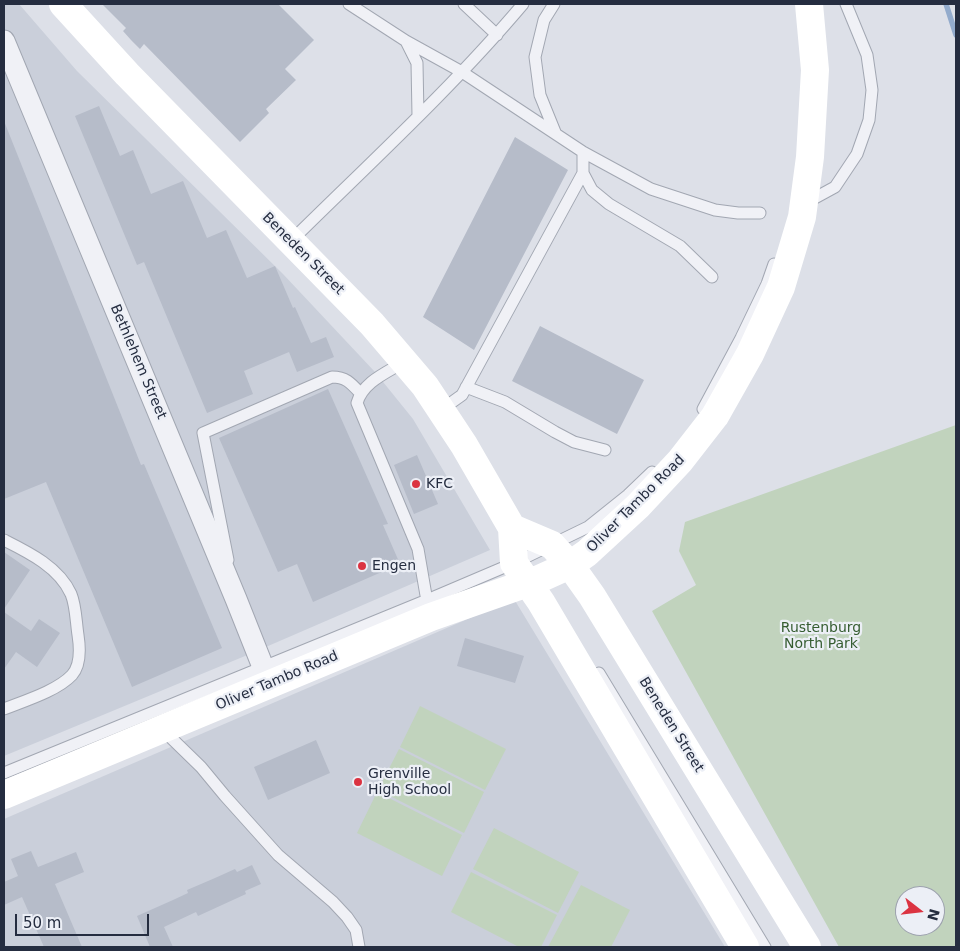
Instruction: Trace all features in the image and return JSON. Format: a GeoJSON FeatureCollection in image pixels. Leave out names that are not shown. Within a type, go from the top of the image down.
{"type":"FeatureCollection","features":[{"type":"Feature","properties":{"kind":"main road","name":"Beneden Street"},"geometry":{"type":"LineString","coordinates":[[63,4],[127,74],[247,197],[292,240],[405,361],[425,386],[464,446],[512,528],[532,573]]}},
{"type":"Feature","properties":{"kind":"main road","name":"Oliver Tambo Road"},"geometry":{"type":"LineString","coordinates":[[4,795],[162,729],[267,676],[429,609],[532,573],[570,565],[605,538],[680,462],[719,408],[750,354],[781,287],[802,217],[810,157],[815,70],[809,4]]}},
{"type":"Feature","properties":{"kind":"main road","name":"Beneden Street"},"geometry":{"type":"LineString","coordinates":[[512,528],[552,545],[570,565],[592,596],[807,947]]}},
{"type":"Feature","properties":{"kind":"main road"},"geometry":{"type":"LineString","coordinates":[[532,573],[541,602],[745,947]]}},
{"type":"Feature","properties":{"kind":"street","name":"Bethlehem Street"},"geometry":{"type":"LineString","coordinates":[[4,44],[267,676]]}},
{"type":"Feature","properties":{"kind":"lane"},"geometry":{"type":"LineString","coordinates":[[349,4],[406,41],[462,72],[584,152],[651,189],[715,210],[760,213]]}},
{"type":"Feature","properties":{"kind":"lane"},"geometry":{"type":"LineString","coordinates":[[464,4],[497,36]]}},
{"type":"Feature","properties":{"kind":"lane"},"geometry":{"type":"LineString","coordinates":[[292,240],[462,72],[497,36],[523,4]]}},
{"type":"Feature","properties":{"kind":"lane"},"geometry":{"type":"LineString","coordinates":[[554,4],[544,20],[535,57],[540,95],[555,132]]}},
{"type":"Feature","properties":{"kind":"lane"},"geometry":{"type":"LineString","coordinates":[[813,199],[835,187],[857,154],[869,120],[872,90],[866,55],[846,4]]}},
{"type":"Feature","properties":{"kind":"lane"},"geometry":{"type":"LineString","coordinates":[[406,41],[417,63],[418,116]]}},
{"type":"Feature","properties":{"kind":"lane"},"geometry":{"type":"LineString","coordinates":[[800,138],[803,75]]}},
{"type":"Feature","properties":{"kind":"lane"},"geometry":{"type":"LineString","coordinates":[[441,410],[462,395],[583,173],[584,152]]}},
{"type":"Feature","properties":{"kind":"lane"},"geometry":{"type":"LineString","coordinates":[[583,173],[592,190],[609,204],[680,246],[712,277]]}},
{"type":"Feature","properties":{"kind":"lane"},"geometry":{"type":"LineString","coordinates":[[694,421],[705,407],[741,338],[767,284],[779,250]]}},
{"type":"Feature","properties":{"kind":"lane"},"geometry":{"type":"LineString","coordinates":[[405,361],[366,386],[360,393],[357,403],[418,548],[429,609]]}},
{"type":"Feature","properties":{"kind":"lane"},"geometry":{"type":"LineString","coordinates":[[236,599],[203,433],[332,377],[341,377],[349,381],[360,393]]}},
{"type":"Feature","properties":{"kind":"lane"},"geometry":{"type":"LineString","coordinates":[[466,387],[505,402],[574,442],[605,450]]}},
{"type":"Feature","properties":{"kind":"lane"},"geometry":{"type":"LineString","coordinates":[[532,573],[552,545],[588,527],[628,495],[661,464]]}},
{"type":"Feature","properties":{"kind":"lane"},"geometry":{"type":"LineString","coordinates":[[4,540],[38,559],[59,576],[70,594],[80,642],[79,663],[72,675],[58,685],[4,710]]}},
{"type":"Feature","properties":{"kind":"lane"},"geometry":{"type":"LineString","coordinates":[[592,662],[765,947]]}},
{"type":"Feature","properties":{"kind":"lane"},"geometry":{"type":"LineString","coordinates":[[4,773],[267,676]]}},
{"type":"Feature","properties":{"kind":"lane"},"geometry":{"type":"LineString","coordinates":[[162,729],[201,767],[278,855],[333,902],[347,917],[356,930],[359,947]]}},
{"type":"Feature","properties":{"kind":"shaded area"},"geometry":{"type":"Polygon","coordinates":[[[4,4],[19,4],[77,71],[283,274],[375,372],[413,419],[490,550],[245,656],[4,756],[4,4]]]}},
{"type":"Feature","properties":{"kind":"shaded area","name":"Grenville High School"},"geometry":{"type":"Polygon","coordinates":[[[514,599],[725,947],[4,947],[4,819],[514,599]]]}},
{"type":"Feature","properties":{"kind":"green space","name":"Rustenburg North Park"},"geometry":{"type":"Polygon","coordinates":[[[956,425],[956,947],[839,947],[652,611],[696,585],[679,551],[685,522],[956,425]]]}},
{"type":"Feature","properties":{"kind":"green space"},"geometry":{"type":"Polygon","coordinates":[[[420,706],[506,749],[485,790],[400,747],[420,706]]]}},
{"type":"Feature","properties":{"kind":"green space"},"geometry":{"type":"Polygon","coordinates":[[[399,749],[484,792],[464,833],[378,790],[399,749]]]}},
{"type":"Feature","properties":{"kind":"green space"},"geometry":{"type":"Polygon","coordinates":[[[377,792],[462,835],[442,876],[357,833],[377,792]]]}},
{"type":"Feature","properties":{"kind":"green space"},"geometry":{"type":"Polygon","coordinates":[[[494,828],[579,872],[558,913],[473,869],[494,828]]]}},
{"type":"Feature","properties":{"kind":"green space"},"geometry":{"type":"Polygon","coordinates":[[[471,872],[557,915],[541,947],[519,947],[451,912],[471,872]]]}},
{"type":"Feature","properties":{"kind":"green space"},"geometry":{"type":"Polygon","coordinates":[[[581,885],[630,910],[611,947],[548,947],[581,885]]]}},
{"type":"Feature","properties":{"kind":"building"},"geometry":{"type":"Polygon","coordinates":[[[102,4],[278,4],[314,40],[285,69],[296,80],[266,109],[269,113],[240,142],[144,44],[140,49],[131,40],[123,31],[126,28],[102,4]]]}},
{"type":"Feature","properties":{"kind":"building"},"geometry":{"type":"Polygon","coordinates":[[[99,106],[120,156],[133,150],[151,194],[183,181],[207,238],[226,230],[247,278],[275,266],[311,343],[326,337],[334,357],[297,372],[289,352],[244,371],[253,394],[207,413],[144,262],[137,265],[75,116],[99,106]]]}},
{"type":"Feature","properties":{"kind":"building"},"geometry":{"type":"Polygon","coordinates":[[[4,121],[141,465],[144,464],[222,648],[132,687],[46,482],[4,499],[4,121]]]}},
{"type":"Feature","properties":{"kind":"building"},"geometry":{"type":"Polygon","coordinates":[[[515,137],[568,170],[474,350],[423,317],[515,137]]]}},
{"type":"Feature","properties":{"kind":"building"},"geometry":{"type":"Polygon","coordinates":[[[540,326],[644,380],[617,434],[512,381],[540,326]]]}},
{"type":"Feature","properties":{"kind":"building"},"geometry":{"type":"Polygon","coordinates":[[[328,389],[388,524],[383,525],[400,564],[313,602],[297,564],[278,572],[219,438],[328,389]]]}},
{"type":"Feature","properties":{"kind":"building","name":"KFC"},"geometry":{"type":"Polygon","coordinates":[[[417,455],[438,504],[414,514],[394,465],[417,455]]]}},
{"type":"Feature","properties":{"kind":"building"},"geometry":{"type":"Polygon","coordinates":[[[4,552],[30,570],[4,609],[4,552]]]}},
{"type":"Feature","properties":{"kind":"building"},"geometry":{"type":"Polygon","coordinates":[[[4,612],[31,631],[39,619],[60,633],[37,667],[16,652],[4,669],[4,612]]]}},
{"type":"Feature","properties":{"kind":"building"},"geometry":{"type":"Polygon","coordinates":[[[465,638],[524,656],[515,683],[457,666],[465,638]]]}},
{"type":"Feature","properties":{"kind":"building"},"geometry":{"type":"Polygon","coordinates":[[[316,740],[330,773],[268,800],[254,767],[316,740]]]}},
{"type":"Feature","properties":{"kind":"building"},"geometry":{"type":"Polygon","coordinates":[[[31,851],[38,867],[76,852],[84,872],[55,884],[82,947],[44,947],[22,897],[4,905],[4,882],[18,876],[11,859],[31,851]]]}},
{"type":"Feature","properties":{"kind":"building"},"geometry":{"type":"Polygon","coordinates":[[[252,865],[261,884],[245,891],[246,894],[198,916],[196,912],[164,927],[173,947],[150,947],[137,916],[188,893],[187,890],[235,869],[237,872],[252,865]]]}},
{"type":"Feature","properties":{"kind":"waterway"},"geometry":{"type":"LineString","coordinates":[[946,4],[956,35]]}},
{"type":"Feature","properties":{"kind":"place","name":"KFC"},"geometry":{"type":"Point","coordinates":[416,484]}},
{"type":"Feature","properties":{"kind":"place","name":"Engen"},"geometry":{"type":"Point","coordinates":[362,566]}},
{"type":"Feature","properties":{"kind":"place","name":"Grenville High School"},"geometry":{"type":"Point","coordinates":[358,782]}}]}
